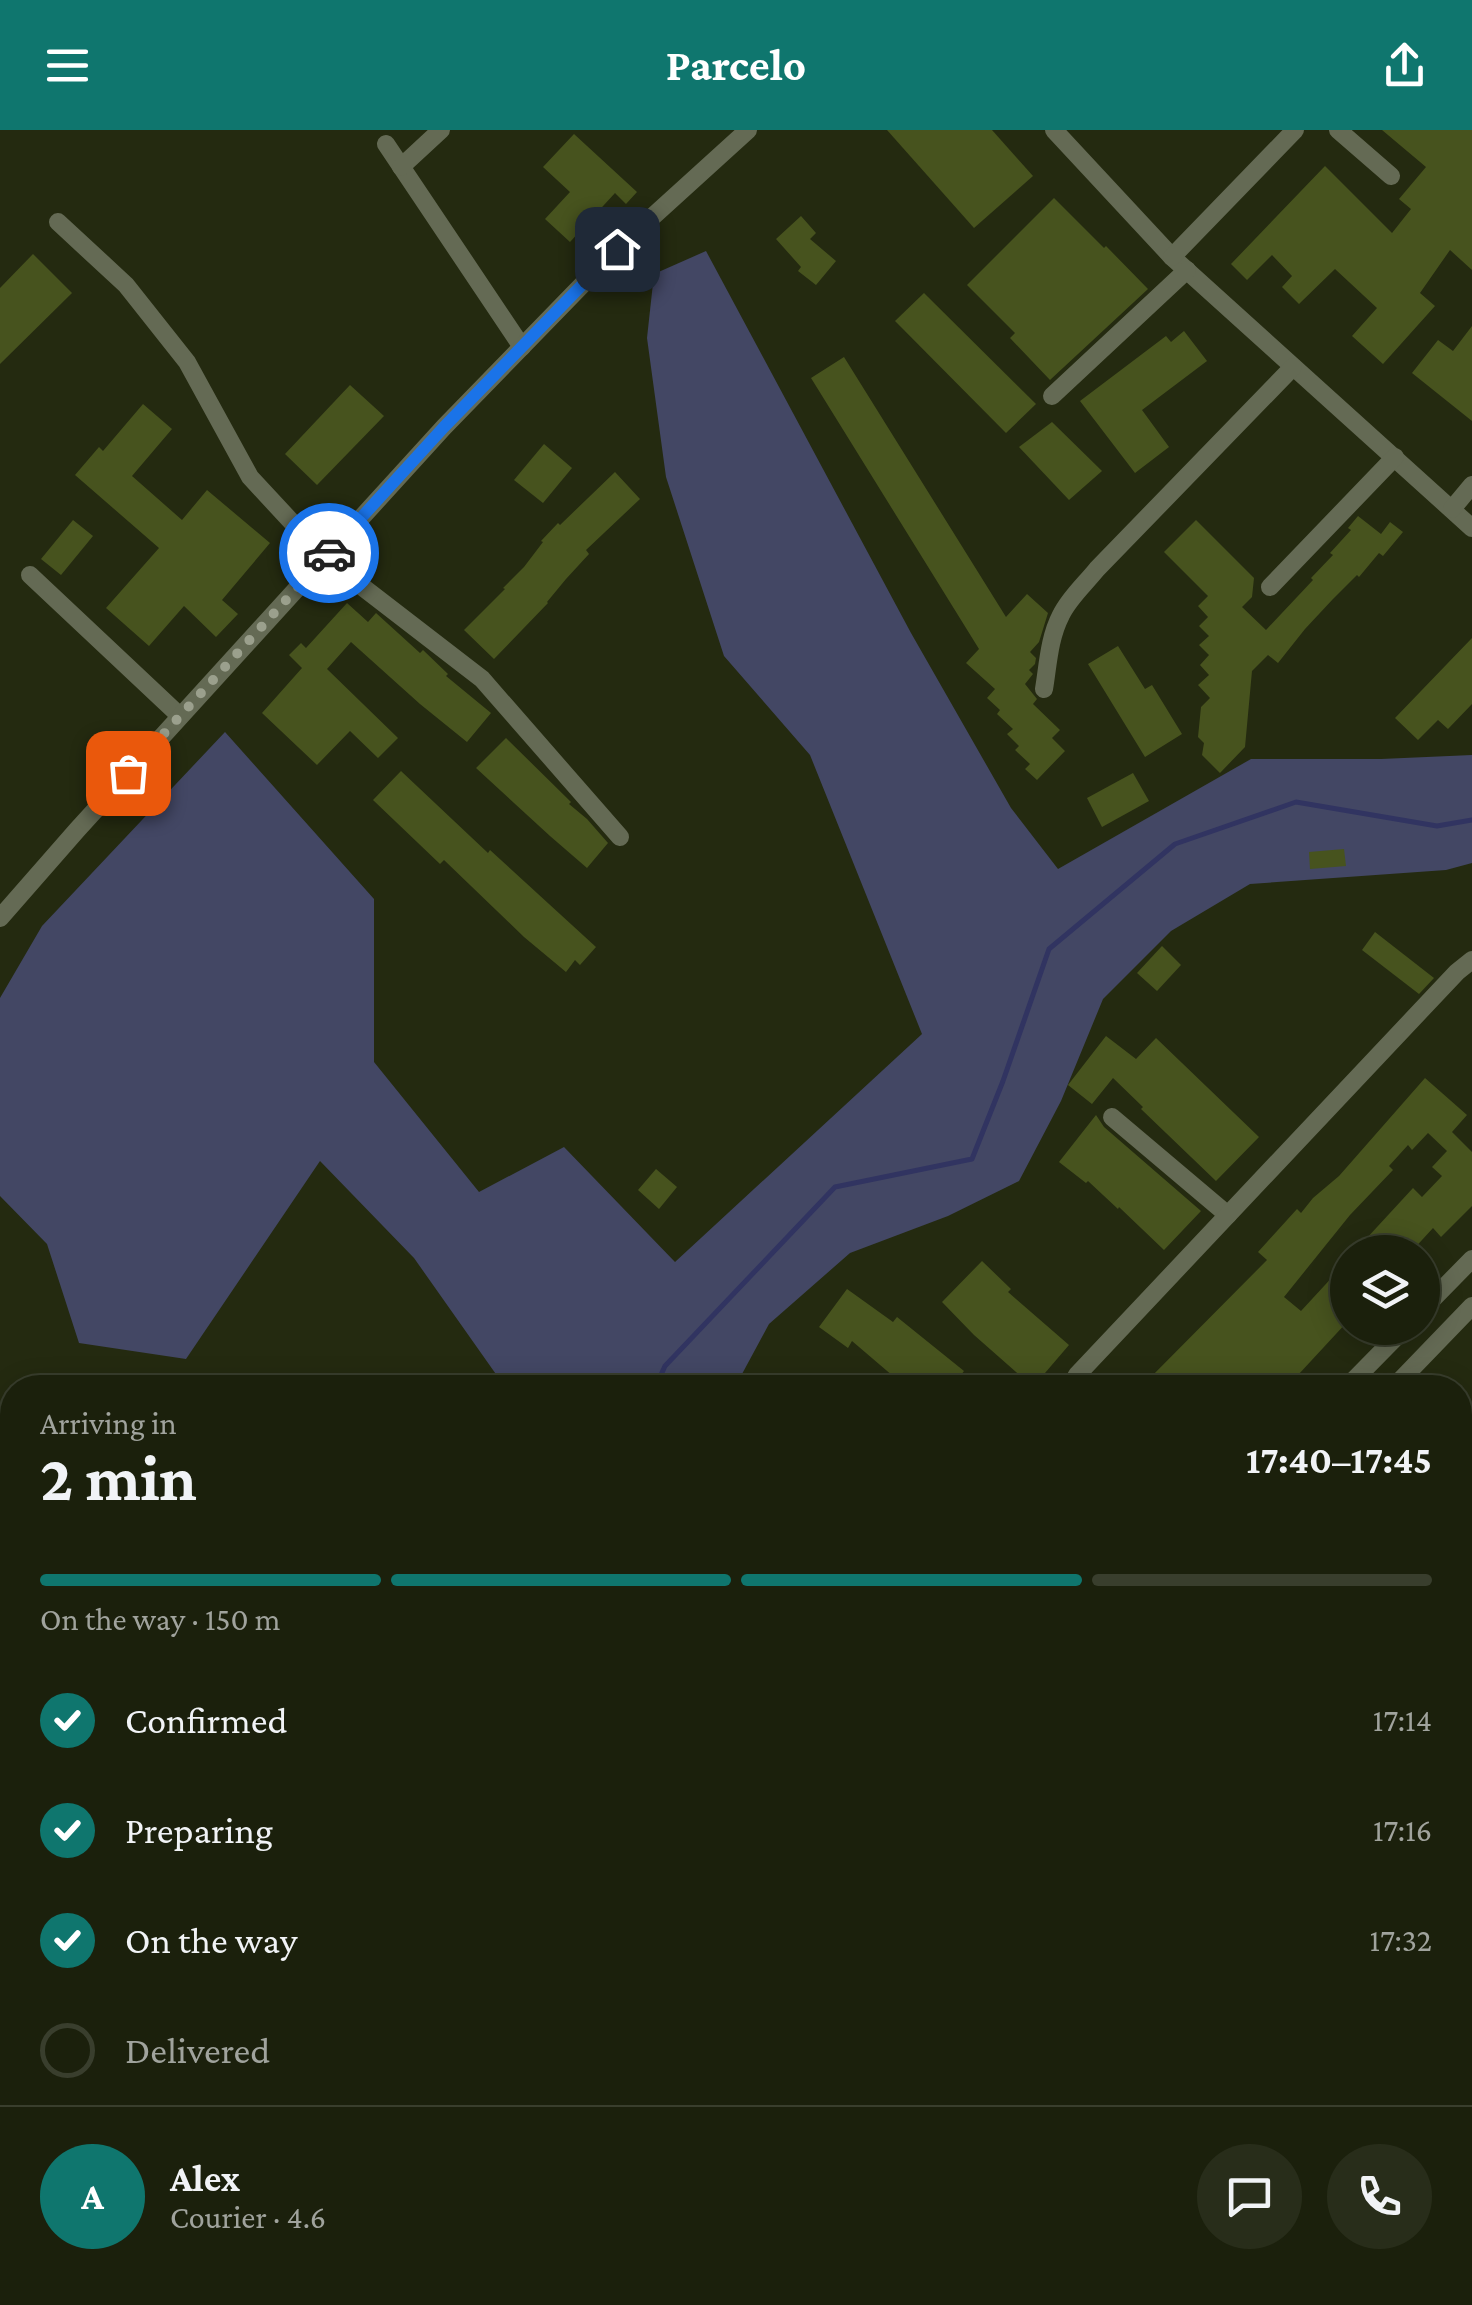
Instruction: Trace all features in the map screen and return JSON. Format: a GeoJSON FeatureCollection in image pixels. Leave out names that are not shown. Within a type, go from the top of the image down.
{"type":"FeatureCollection","features":[{"type":"Feature","properties":{"kind":"street"},"geometry":{"type":"LineString","coordinates":[[401,168],[441,130]]}},
{"type":"Feature","properties":{"kind":"street"},"geometry":{"type":"LineString","coordinates":[[2,910],[444,427],[617,249],[748,130]]}},
{"type":"Feature","properties":{"kind":"street"},"geometry":{"type":"LineString","coordinates":[[1054,130],[1172,256],[1472,528]]}},
{"type":"Feature","properties":{"kind":"street"},"geometry":{"type":"LineString","coordinates":[[1172,256],[1296,130]]}},
{"type":"Feature","properties":{"kind":"street"},"geometry":{"type":"LineString","coordinates":[[1338,130],[1391,176]]}},
{"type":"Feature","properties":{"kind":"street"},"geometry":{"type":"LineString","coordinates":[[386,144],[522,347]]}},
{"type":"Feature","properties":{"kind":"street"},"geometry":{"type":"LineString","coordinates":[[58,222],[126,285],[187,362],[250,478],[325,558],[482,679],[620,838]]}},
{"type":"Feature","properties":{"kind":"street"},"geometry":{"type":"LineString","coordinates":[[1052,396],[1187,270]]}},
{"type":"Feature","properties":{"kind":"street"},"geometry":{"type":"LineString","coordinates":[[1044,689],[1052,640],[1069,602],[1293,367]]}},
{"type":"Feature","properties":{"kind":"street"},"geometry":{"type":"LineString","coordinates":[[1270,587],[1395,458]]}},
{"type":"Feature","properties":{"kind":"street"},"geometry":{"type":"LineString","coordinates":[[1452,509],[1472,485]]}},
{"type":"Feature","properties":{"kind":"street"},"geometry":{"type":"LineString","coordinates":[[30,576],[180,716]]}},
{"type":"Feature","properties":{"kind":"street"},"geometry":{"type":"LineString","coordinates":[[1079,1375],[1472,960]]}},
{"type":"Feature","properties":{"kind":"street"},"geometry":{"type":"LineString","coordinates":[[1112,1116],[1228,1215]]}},
{"type":"Feature","properties":{"kind":"street"},"geometry":{"type":"LineString","coordinates":[[1440,1292],[1472,1259]]}},
{"type":"Feature","properties":{"kind":"street"},"geometry":{"type":"LineString","coordinates":[[1406,1375],[1472,1306]]}},
{"type":"Feature","properties":{"kind":"street"},"geometry":{"type":"LineString","coordinates":[[1359,1375],[1388,1345]]}},
{"type":"Feature","properties":{"kind":"shaded area"},"geometry":{"type":"Polygon","coordinates":[[[706,251],[911,633],[1011,808],[1058,869],[1251,759],[1472,755],[1472,863],[1446,870],[1250,884],[1171,931],[1103,999],[1061,1101],[1019,1181],[948,1216],[850,1253],[769,1324],[741,1375],[497,1375],[414,1258],[320,1161],[186,1359],[79,1343],[47,1244],[0,1196],[0,998],[42,926],[225,732],[374,899],[374,1062],[479,1192],[564,1147],[675,1262],[922,1034],[810,755],[724,656],[666,477],[647,338],[654,274],[706,251]]]}},
{"type":"Feature","properties":{"kind":"building"},"geometry":{"type":"Polygon","coordinates":[[[887,130],[992,130],[1033,176],[974,228],[887,130]]]}},
{"type":"Feature","properties":{"kind":"building"},"geometry":{"type":"Polygon","coordinates":[[[1382,130],[1472,130],[1472,270],[1450,250],[1420,293],[1435,306],[1383,364],[1352,336],[1377,308],[1335,269],[1299,304],[1282,287],[1292,276],[1272,255],[1247,280],[1231,264],[1325,166],[1392,233],[1411,209],[1399,199],[1426,167],[1382,130]]]}},
{"type":"Feature","properties":{"kind":"building"},"geometry":{"type":"Polygon","coordinates":[[[574,134],[637,192],[626,204],[615,193],[570,242],[545,219],[570,192],[543,167],[574,134]]]}},
{"type":"Feature","properties":{"kind":"building"},"geometry":{"type":"Polygon","coordinates":[[[1054,198],[1148,289],[1050,380],[1010,338],[1015,333],[967,285],[1054,198]]]}},
{"type":"Feature","properties":{"kind":"building"},"geometry":{"type":"Polygon","coordinates":[[[801,216],[816,233],[810,239],[836,261],[816,285],[798,271],[801,267],[776,239],[801,216]]]}},
{"type":"Feature","properties":{"kind":"building"},"geometry":{"type":"Polygon","coordinates":[[[33,254],[72,293],[0,364],[0,288],[33,254]]]}},
{"type":"Feature","properties":{"kind":"building"},"geometry":{"type":"Polygon","coordinates":[[[924,293],[1036,404],[1006,433],[895,321],[924,293]]]}},
{"type":"Feature","properties":{"kind":"building"},"geometry":{"type":"Polygon","coordinates":[[[1472,326],[1472,421],[1412,373],[1438,340],[1453,351],[1472,326]]]}},
{"type":"Feature","properties":{"kind":"building"},"geometry":{"type":"Polygon","coordinates":[[[1184,331],[1207,361],[1142,410],[1169,447],[1135,473],[1080,401],[1166,336],[1171,342],[1184,331]]]}},
{"type":"Feature","properties":{"kind":"building"},"geometry":{"type":"Polygon","coordinates":[[[844,357],[1006,617],[1027,594],[1048,613],[1039,642],[1030,652],[1036,658],[1029,670],[1033,674],[1025,684],[1037,699],[1033,704],[1060,730],[1052,738],[1065,751],[1037,780],[1025,769],[1030,764],[1015,750],[1019,746],[1007,734],[1013,729],[987,698],[995,689],[966,663],[979,649],[811,378],[844,357]]]}},
{"type":"Feature","properties":{"kind":"building"},"geometry":{"type":"Polygon","coordinates":[[[350,385],[384,416],[317,485],[285,454],[350,385]]]}},
{"type":"Feature","properties":{"kind":"building"},"geometry":{"type":"Polygon","coordinates":[[[143,404],[172,429],[132,476],[182,520],[207,490],[270,543],[222,600],[238,614],[216,637],[184,606],[149,646],[106,608],[159,548],[75,475],[99,447],[103,451],[143,404]]]}},
{"type":"Feature","properties":{"kind":"building"},"geometry":{"type":"Polygon","coordinates":[[[1052,422],[1102,471],[1069,500],[1019,447],[1052,422]]]}},
{"type":"Feature","properties":{"kind":"building"},"geometry":{"type":"Polygon","coordinates":[[[544,444],[572,468],[543,503],[514,480],[544,444]]]}},
{"type":"Feature","properties":{"kind":"building"},"geometry":{"type":"Polygon","coordinates":[[[615,472],[640,499],[586,550],[589,554],[548,603],[494,659],[464,630],[505,589],[558,523],[615,472]]]}},
{"type":"Feature","properties":{"kind":"building"},"geometry":{"type":"Polygon","coordinates":[[[1358,516],[1381,534],[1390,522],[1403,532],[1383,556],[1379,553],[1333,599],[1278,663],[1268,655],[1252,671],[1245,747],[1220,773],[1202,755],[1204,743],[1198,737],[1201,707],[1210,698],[1198,685],[1209,675],[1200,665],[1209,655],[1199,645],[1209,636],[1199,626],[1208,617],[1198,606],[1208,596],[1164,552],[1196,520],[1254,578],[1252,597],[1242,607],[1266,630],[1313,580],[1358,516]]]}},
{"type":"Feature","properties":{"kind":"building"},"geometry":{"type":"Polygon","coordinates":[[[73,520],[93,536],[61,575],[41,559],[73,520]]]}},
{"type":"Feature","properties":{"kind":"building"},"geometry":{"type":"Polygon","coordinates":[[[347,603],[368,622],[376,613],[491,713],[467,742],[351,642],[327,669],[398,738],[378,758],[350,731],[317,765],[262,713],[302,668],[289,655],[301,643],[306,648],[347,603]]]}},
{"type":"Feature","properties":{"kind":"building"},"geometry":{"type":"Polygon","coordinates":[[[1472,638],[1472,704],[1448,729],[1438,720],[1418,740],[1395,718],[1472,638]]]}},
{"type":"Feature","properties":{"kind":"building"},"geometry":{"type":"Polygon","coordinates":[[[1118,646],[1145,689],[1152,685],[1182,734],[1145,757],[1088,664],[1118,646]]]}},
{"type":"Feature","properties":{"kind":"building"},"geometry":{"type":"Polygon","coordinates":[[[506,738],[608,843],[587,868],[476,768],[506,738]]]}},
{"type":"Feature","properties":{"kind":"building"},"geometry":{"type":"Polygon","coordinates":[[[401,771],[596,947],[580,965],[575,960],[566,972],[444,860],[440,864],[373,800],[401,771]]]}},
{"type":"Feature","properties":{"kind":"building"},"geometry":{"type":"Polygon","coordinates":[[[1133,773],[1149,801],[1102,827],[1087,798],[1133,773]]]}},
{"type":"Feature","properties":{"kind":"building"},"geometry":{"type":"Polygon","coordinates":[[[1344,849],[1346,866],[1310,869],[1309,852],[1344,849]]]}},
{"type":"Feature","properties":{"kind":"building"},"geometry":{"type":"Polygon","coordinates":[[[1375,932],[1434,978],[1419,994],[1362,950],[1375,932]]]}},
{"type":"Feature","properties":{"kind":"building"},"geometry":{"type":"Polygon","coordinates":[[[1162,946],[1181,965],[1157,991],[1137,973],[1162,946]]]}},
{"type":"Feature","properties":{"kind":"building"},"geometry":{"type":"Polygon","coordinates":[[[1106,1036],[1136,1059],[1156,1038],[1259,1137],[1216,1181],[1113,1078],[1092,1104],[1068,1085],[1106,1036]]]}},
{"type":"Feature","properties":{"kind":"building"},"geometry":{"type":"Polygon","coordinates":[[[1425,1078],[1467,1115],[1452,1132],[1472,1152],[1472,1206],[1441,1237],[1433,1228],[1427,1235],[1370,1235],[1413,1188],[1422,1197],[1442,1176],[1432,1167],[1447,1151],[1428,1133],[1412,1150],[1408,1145],[1389,1166],[1393,1170],[1330,1235],[1284,1297],[1301,1311],[1330,1280],[1330,1340],[1298,1375],[1153,1375],[1267,1260],[1258,1252],[1297,1209],[1301,1213],[1339,1176],[1425,1078]]]}},
{"type":"Feature","properties":{"kind":"building"},"geometry":{"type":"Polygon","coordinates":[[[1096,1115],[1104,1127],[1201,1211],[1164,1250],[1088,1181],[1059,1162],[1096,1115]]]}},
{"type":"Feature","properties":{"kind":"building"},"geometry":{"type":"Polygon","coordinates":[[[656,1169],[677,1187],[659,1209],[638,1190],[656,1169]]]}},
{"type":"Feature","properties":{"kind":"building"},"geometry":{"type":"Polygon","coordinates":[[[982,1261],[1011,1289],[1008,1292],[1069,1345],[1043,1375],[1019,1375],[942,1302],[982,1261]]]}},
{"type":"Feature","properties":{"kind":"building"},"geometry":{"type":"Polygon","coordinates":[[[847,1289],[893,1322],[897,1317],[964,1371],[961,1375],[892,1375],[852,1341],[848,1348],[819,1327],[847,1289]]]}},
{"type":"Feature","properties":{"kind":"waterway"},"geometry":{"type":"LineString","coordinates":[[661,1375],[665,1366],[835,1187],[972,1159],[1049,949],[1175,844],[1296,802],[1437,826],[1472,820]]}},
{"type":"Feature","properties":{"kind":"way so far"},"geometry":{"type":"LineString","coordinates":[[128,773],[329,553]]}},
{"type":"Feature","properties":{"kind":"route"},"geometry":{"type":"LineString","coordinates":[[329,553],[444,427],[617,249]]}}]}
